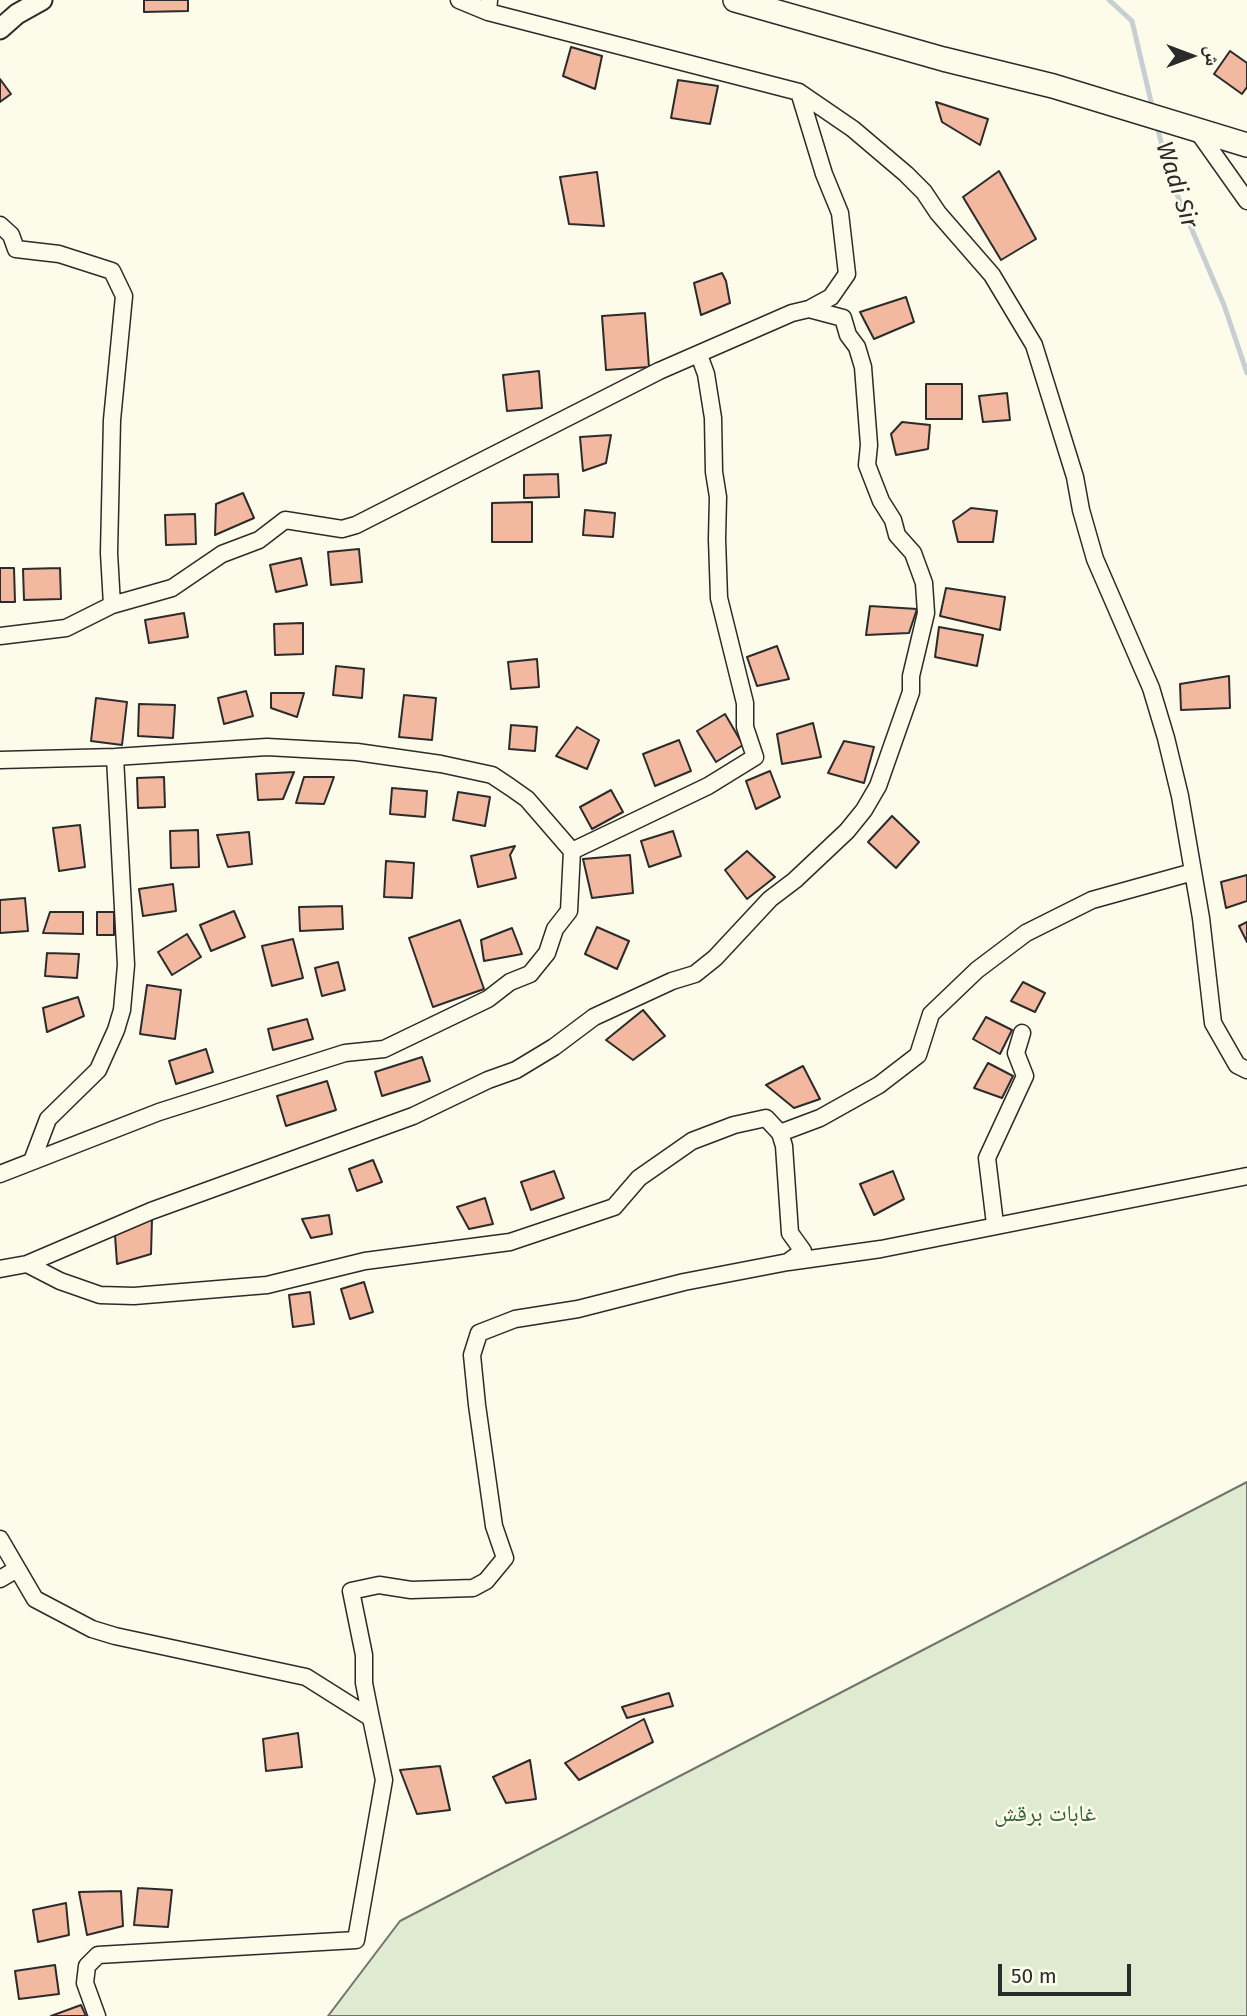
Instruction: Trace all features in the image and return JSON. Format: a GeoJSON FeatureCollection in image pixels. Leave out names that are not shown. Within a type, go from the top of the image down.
{"type":"FeatureCollection","features":[{"type":"Feature","properties":{"kind":"main road"},"geometry":{"type":"LineString","coordinates":[[735,0],[943,59],[1053,86],[1247,145]]}},
{"type":"Feature","properties":{"kind":"street"},"geometry":{"type":"LineString","coordinates":[[10,19],[42,0]]}},
{"type":"Feature","properties":{"kind":"street"},"geometry":{"type":"LineString","coordinates":[[459,0],[799,92],[853,129],[890,159],[924,192],[992,275],[1034,345],[1075,477],[1095,559],[1159,713],[1180,796],[1213,1023],[1237,1065],[1247,1070]]}},
{"type":"Feature","properties":{"kind":"street"},"geometry":{"type":"LineString","coordinates":[[0,636],[66,628],[113,605],[172,587],[222,554],[259,540],[285,520],[342,529],[356,525],[659,371],[792,313],[809,309],[831,297],[847,274],[840,213],[824,174],[799,92]]}},
{"type":"Feature","properties":{"kind":"street"},"geometry":{"type":"LineString","coordinates":[[1196,129],[1247,201]]}},
{"type":"Feature","properties":{"kind":"street"},"geometry":{"type":"LineString","coordinates":[[0,225],[11,235],[16,249],[59,254],[112,271],[124,296],[112,420],[109,553],[113,605]]}},
{"type":"Feature","properties":{"kind":"street"},"geometry":{"type":"LineString","coordinates":[[0,1269],[27,1264],[151,1210],[413,1116],[488,1080],[516,1070],[554,1047],[594,1017],[672,981],[695,974],[715,958],[770,899],[795,880],[847,831],[878,786],[911,692],[911,676],[926,614],[924,583],[913,553],[897,535],[893,520],[881,501],[867,465],[869,445],[863,367],[857,347],[848,335],[843,318],[809,309]]}},
{"type":"Feature","properties":{"kind":"street"},"geometry":{"type":"LineString","coordinates":[[572,851],[708,786],[755,757],[745,727],[745,703],[719,598],[718,497],[714,472],[713,418],[706,374],[699,355]]}},
{"type":"Feature","properties":{"kind":"street"},"geometry":{"type":"LineString","coordinates":[[0,761],[279,747],[357,752],[441,764],[492,775],[527,799],[572,851],[569,911],[555,929],[547,953],[530,974],[510,982],[488,999],[384,1049],[345,1053],[159,1112],[32,1161],[1,1169]]}},
{"type":"Feature","properties":{"kind":"street"},"geometry":{"type":"LineString","coordinates":[[32,1161],[48,1119],[98,1070],[122,1010],[126,965],[114,757]]}},
{"type":"Feature","properties":{"kind":"street"},"geometry":{"type":"LineString","coordinates":[[780,1133],[820,1118],[878,1085],[918,1055],[930,1014],[977,970],[1026,933],[1091,900],[1193,872]]}},
{"type":"Feature","properties":{"kind":"street"},"geometry":{"type":"LineString","coordinates":[[995,1224],[987,1158],[1025,1076],[1016,1053],[1023,1033]]}},
{"type":"Feature","properties":{"kind":"street"},"geometry":{"type":"LineString","coordinates":[[27,1264],[60,1281],[106,1296],[267,1284],[365,1261],[478,1247],[534,1236],[565,1222],[582,1219],[614,1207],[639,1178],[692,1141],[734,1125],[766,1118],[780,1133],[784,1146],[790,1233],[803,1251],[788,1262]]}},
{"type":"Feature","properties":{"kind":"street"},"geometry":{"type":"LineString","coordinates":[[97,2016],[85,1983],[87,1966],[98,1955],[356,1940],[384,1780],[371,1718],[364,1655],[351,1591],[379,1586],[445,1591],[474,1588],[486,1581],[505,1558],[494,1526],[477,1405],[472,1355],[479,1333],[515,1319],[578,1309],[684,1282],[788,1262],[881,1249],[1247,1175]]}},
{"type":"Feature","properties":{"kind":"street"},"geometry":{"type":"LineString","coordinates":[[0,1539],[35,1599],[92,1629],[306,1677],[371,1718]]}},
{"type":"Feature","properties":{"kind":"street"},"geometry":{"type":"LineString","coordinates":[[0,1579],[17,1569]]}},
{"type":"Feature","properties":{"kind":"green space","name":"غابات برقش"},"geometry":{"type":"Polygon","coordinates":[[[1247,1482],[1247,2016],[328,2016],[400,1921],[1247,1482]]]}},
{"type":"Feature","properties":{"kind":"building"},"geometry":{"type":"Polygon","coordinates":[[[144,0],[188,0],[188,11],[144,12],[144,0]]]}},
{"type":"Feature","properties":{"kind":"building"},"geometry":{"type":"Polygon","coordinates":[[[571,47],[602,56],[595,89],[563,76],[571,47]]]}},
{"type":"Feature","properties":{"kind":"building"},"geometry":{"type":"Polygon","coordinates":[[[1230,51],[1247,63],[1247,87],[1242,94],[1214,74],[1230,51]]]}},
{"type":"Feature","properties":{"kind":"building"},"geometry":{"type":"Polygon","coordinates":[[[0,79],[11,94],[0,102],[0,79]]]}},
{"type":"Feature","properties":{"kind":"building"},"geometry":{"type":"Polygon","coordinates":[[[678,80],[718,86],[710,124],[671,118],[678,80]]]}},
{"type":"Feature","properties":{"kind":"building"},"geometry":{"type":"Polygon","coordinates":[[[936,102],[988,119],[980,145],[942,122],[936,102]]]}},
{"type":"Feature","properties":{"kind":"building"},"geometry":{"type":"Polygon","coordinates":[[[999,171],[1036,239],[1001,260],[963,197],[999,171]]]}},
{"type":"Feature","properties":{"kind":"building"},"geometry":{"type":"Polygon","coordinates":[[[597,172],[604,226],[569,224],[560,177],[597,172]]]}},
{"type":"Feature","properties":{"kind":"building"},"geometry":{"type":"Polygon","coordinates":[[[722,273],[730,303],[701,315],[694,283],[722,273]]]}},
{"type":"Feature","properties":{"kind":"building"},"geometry":{"type":"Polygon","coordinates":[[[906,297],[914,322],[874,339],[860,312],[906,297]]]}},
{"type":"Feature","properties":{"kind":"building"},"geometry":{"type":"Polygon","coordinates":[[[645,313],[649,367],[606,370],[602,316],[645,313]]]}},
{"type":"Feature","properties":{"kind":"building"},"geometry":{"type":"Polygon","coordinates":[[[539,371],[542,408],[507,411],[503,375],[539,371]]]}},
{"type":"Feature","properties":{"kind":"building"},"geometry":{"type":"Polygon","coordinates":[[[926,384],[962,384],[962,419],[926,419],[926,384]]]}},
{"type":"Feature","properties":{"kind":"building"},"geometry":{"type":"Polygon","coordinates":[[[1007,393],[1010,420],[983,422],[979,396],[1007,393]]]}},
{"type":"Feature","properties":{"kind":"building"},"geometry":{"type":"Polygon","coordinates":[[[902,422],[930,425],[928,449],[896,455],[891,434],[902,422]]]}},
{"type":"Feature","properties":{"kind":"building"},"geometry":{"type":"Polygon","coordinates":[[[611,435],[606,463],[583,471],[580,437],[611,435]]]}},
{"type":"Feature","properties":{"kind":"building"},"geometry":{"type":"Polygon","coordinates":[[[558,474],[559,497],[524,498],[524,475],[558,474]]]}},
{"type":"Feature","properties":{"kind":"building"},"geometry":{"type":"Polygon","coordinates":[[[243,493],[254,518],[215,535],[216,504],[243,493]]]}},
{"type":"Feature","properties":{"kind":"building"},"geometry":{"type":"Polygon","coordinates":[[[532,502],[532,542],[492,542],[492,503],[532,502]]]}},
{"type":"Feature","properties":{"kind":"building"},"geometry":{"type":"Polygon","coordinates":[[[971,508],[997,511],[993,542],[958,542],[953,521],[971,508]]]}},
{"type":"Feature","properties":{"kind":"building"},"geometry":{"type":"Polygon","coordinates":[[[585,510],[615,513],[613,537],[583,535],[585,510]]]}},
{"type":"Feature","properties":{"kind":"building"},"geometry":{"type":"Polygon","coordinates":[[[195,514],[196,544],[166,545],[165,515],[195,514]]]}},
{"type":"Feature","properties":{"kind":"building"},"geometry":{"type":"Polygon","coordinates":[[[359,549],[362,582],[331,585],[328,552],[359,549]]]}},
{"type":"Feature","properties":{"kind":"building"},"geometry":{"type":"Polygon","coordinates":[[[301,558],[307,585],[276,592],[270,565],[301,558]]]}},
{"type":"Feature","properties":{"kind":"building"},"geometry":{"type":"Polygon","coordinates":[[[0,568],[14,568],[15,602],[0,602],[0,568]]]}},
{"type":"Feature","properties":{"kind":"building"},"geometry":{"type":"Polygon","coordinates":[[[60,568],[61,599],[24,600],[23,569],[60,568]]]}},
{"type":"Feature","properties":{"kind":"building"},"geometry":{"type":"Polygon","coordinates":[[[946,588],[1005,597],[1000,630],[940,616],[946,588]]]}},
{"type":"Feature","properties":{"kind":"building"},"geometry":{"type":"Polygon","coordinates":[[[870,606],[917,609],[909,633],[866,635],[870,606]]]}},
{"type":"Feature","properties":{"kind":"building"},"geometry":{"type":"Polygon","coordinates":[[[184,613],[188,637],[149,643],[145,620],[184,613]]]}},
{"type":"Feature","properties":{"kind":"building"},"geometry":{"type":"Polygon","coordinates":[[[303,623],[303,654],[275,655],[274,624],[303,623]]]}},
{"type":"Feature","properties":{"kind":"building"},"geometry":{"type":"Polygon","coordinates":[[[939,627],[983,635],[977,666],[935,657],[939,627]]]}},
{"type":"Feature","properties":{"kind":"building"},"geometry":{"type":"Polygon","coordinates":[[[777,646],[789,679],[757,686],[747,657],[777,646]]]}},
{"type":"Feature","properties":{"kind":"building"},"geometry":{"type":"Polygon","coordinates":[[[537,659],[539,687],[511,689],[508,662],[537,659]]]}},
{"type":"Feature","properties":{"kind":"building"},"geometry":{"type":"Polygon","coordinates":[[[336,666],[364,669],[362,698],[333,695],[336,666]]]}},
{"type":"Feature","properties":{"kind":"building"},"geometry":{"type":"Polygon","coordinates":[[[1229,676],[1230,708],[1181,710],[1180,684],[1229,676]]]}},
{"type":"Feature","properties":{"kind":"building"},"geometry":{"type":"Polygon","coordinates":[[[246,691],[253,716],[224,724],[218,698],[246,691]]]}},
{"type":"Feature","properties":{"kind":"building"},"geometry":{"type":"Polygon","coordinates":[[[271,693],[304,693],[297,717],[271,708],[271,693]]]}},
{"type":"Feature","properties":{"kind":"building"},"geometry":{"type":"Polygon","coordinates":[[[404,695],[436,698],[432,740],[399,737],[404,695]]]}},
{"type":"Feature","properties":{"kind":"building"},"geometry":{"type":"Polygon","coordinates":[[[96,698],[127,702],[122,745],[91,741],[96,698]]]}},
{"type":"Feature","properties":{"kind":"building"},"geometry":{"type":"Polygon","coordinates":[[[139,704],[175,705],[173,738],[138,736],[139,704]]]}},
{"type":"Feature","properties":{"kind":"building"},"geometry":{"type":"Polygon","coordinates":[[[725,714],[743,745],[716,762],[697,731],[725,714]]]}},
{"type":"Feature","properties":{"kind":"building"},"geometry":{"type":"Polygon","coordinates":[[[813,723],[821,757],[782,764],[777,734],[813,723]]]}},
{"type":"Feature","properties":{"kind":"building"},"geometry":{"type":"Polygon","coordinates":[[[511,725],[537,727],[535,751],[509,749],[511,725]]]}},
{"type":"Feature","properties":{"kind":"building"},"geometry":{"type":"Polygon","coordinates":[[[577,727],[599,740],[587,769],[556,756],[577,727]]]}},
{"type":"Feature","properties":{"kind":"building"},"geometry":{"type":"Polygon","coordinates":[[[679,740],[691,771],[655,786],[643,754],[679,740]]]}},
{"type":"Feature","properties":{"kind":"building"},"geometry":{"type":"Polygon","coordinates":[[[844,741],[874,747],[864,783],[828,773],[844,741]]]}},
{"type":"Feature","properties":{"kind":"building"},"geometry":{"type":"Polygon","coordinates":[[[770,771],[780,797],[756,809],[746,781],[770,771]]]}},
{"type":"Feature","properties":{"kind":"building"},"geometry":{"type":"Polygon","coordinates":[[[294,772],[283,799],[258,800],[256,774],[294,772]]]}},
{"type":"Feature","properties":{"kind":"building"},"geometry":{"type":"Polygon","coordinates":[[[164,777],[165,807],[138,808],[137,778],[164,777]]]}},
{"type":"Feature","properties":{"kind":"building"},"geometry":{"type":"Polygon","coordinates":[[[304,777],[334,777],[324,804],[296,803],[304,777]]]}},
{"type":"Feature","properties":{"kind":"building"},"geometry":{"type":"Polygon","coordinates":[[[392,788],[427,791],[425,817],[390,814],[392,788]]]}},
{"type":"Feature","properties":{"kind":"building"},"geometry":{"type":"Polygon","coordinates":[[[611,790],[623,812],[592,829],[580,807],[611,790]]]}},
{"type":"Feature","properties":{"kind":"building"},"geometry":{"type":"Polygon","coordinates":[[[458,792],[490,797],[485,826],[453,820],[458,792]]]}},
{"type":"Feature","properties":{"kind":"building"},"geometry":{"type":"Polygon","coordinates":[[[892,816],[919,842],[896,868],[868,842],[892,816]]]}},
{"type":"Feature","properties":{"kind":"building"},"geometry":{"type":"Polygon","coordinates":[[[80,825],[85,867],[59,871],[53,828],[80,825]]]}},
{"type":"Feature","properties":{"kind":"building"},"geometry":{"type":"Polygon","coordinates":[[[198,830],[199,867],[171,868],[170,831],[198,830]]]}},
{"type":"Feature","properties":{"kind":"building"},"geometry":{"type":"Polygon","coordinates":[[[673,831],[681,856],[649,867],[641,841],[673,831]]]}},
{"type":"Feature","properties":{"kind":"building"},"geometry":{"type":"Polygon","coordinates":[[[249,832],[252,864],[228,867],[217,835],[249,832]]]}},
{"type":"Feature","properties":{"kind":"building"},"geometry":{"type":"Polygon","coordinates":[[[515,846],[510,855],[516,878],[478,887],[471,856],[515,846]]]}},
{"type":"Feature","properties":{"kind":"building"},"geometry":{"type":"Polygon","coordinates":[[[747,851],[775,877],[747,899],[725,870],[747,851]]]}},
{"type":"Feature","properties":{"kind":"building"},"geometry":{"type":"Polygon","coordinates":[[[630,855],[633,893],[592,898],[583,859],[630,855]]]}},
{"type":"Feature","properties":{"kind":"building"},"geometry":{"type":"Polygon","coordinates":[[[386,861],[414,863],[412,898],[384,897],[386,861]]]}},
{"type":"Feature","properties":{"kind":"building"},"geometry":{"type":"Polygon","coordinates":[[[1247,875],[1247,901],[1226,908],[1221,882],[1247,875]]]}},
{"type":"Feature","properties":{"kind":"building"},"geometry":{"type":"Polygon","coordinates":[[[173,884],[176,911],[143,916],[139,889],[173,884]]]}},
{"type":"Feature","properties":{"kind":"building"},"geometry":{"type":"Polygon","coordinates":[[[25,898],[28,931],[0,933],[0,900],[25,898]]]}},
{"type":"Feature","properties":{"kind":"building"},"geometry":{"type":"Polygon","coordinates":[[[342,906],[343,929],[300,931],[299,907],[342,906]]]}},
{"type":"Feature","properties":{"kind":"building"},"geometry":{"type":"Polygon","coordinates":[[[234,911],[245,937],[211,951],[200,925],[234,911]]]}},
{"type":"Feature","properties":{"kind":"building"},"geometry":{"type":"Polygon","coordinates":[[[50,912],[83,912],[83,934],[43,933],[50,912]]]}},
{"type":"Feature","properties":{"kind":"building"},"geometry":{"type":"Polygon","coordinates":[[[97,912],[114,912],[114,935],[97,935],[97,912]]]}},
{"type":"Feature","properties":{"kind":"building"},"geometry":{"type":"Polygon","coordinates":[[[460,920],[484,989],[433,1007],[409,938],[460,920]]]}},
{"type":"Feature","properties":{"kind":"building"},"geometry":{"type":"Polygon","coordinates":[[[1247,922],[1247,942],[1239,926],[1247,922]]]}},
{"type":"Feature","properties":{"kind":"building"},"geometry":{"type":"Polygon","coordinates":[[[597,927],[629,941],[617,969],[585,954],[597,927]]]}},
{"type":"Feature","properties":{"kind":"building"},"geometry":{"type":"Polygon","coordinates":[[[512,928],[522,954],[484,961],[481,940],[512,928]]]}},
{"type":"Feature","properties":{"kind":"building"},"geometry":{"type":"Polygon","coordinates":[[[187,934],[201,957],[172,975],[158,952],[187,934]]]}},
{"type":"Feature","properties":{"kind":"building"},"geometry":{"type":"Polygon","coordinates":[[[293,939],[303,978],[272,986],[262,946],[293,939]]]}},
{"type":"Feature","properties":{"kind":"building"},"geometry":{"type":"Polygon","coordinates":[[[47,953],[79,954],[77,978],[45,976],[47,953]]]}},
{"type":"Feature","properties":{"kind":"building"},"geometry":{"type":"Polygon","coordinates":[[[338,962],[345,990],[322,996],[315,968],[338,962]]]}},
{"type":"Feature","properties":{"kind":"building"},"geometry":{"type":"Polygon","coordinates":[[[1023,982],[1045,993],[1035,1012],[1011,1001],[1023,982]]]}},
{"type":"Feature","properties":{"kind":"building"},"geometry":{"type":"Polygon","coordinates":[[[147,985],[181,990],[175,1039],[140,1034],[147,985]]]}},
{"type":"Feature","properties":{"kind":"building"},"geometry":{"type":"Polygon","coordinates":[[[78,997],[84,1016],[47,1032],[43,1008],[78,997]]]}},
{"type":"Feature","properties":{"kind":"building"},"geometry":{"type":"Polygon","coordinates":[[[643,1010],[665,1036],[633,1060],[606,1040],[643,1010]]]}},
{"type":"Feature","properties":{"kind":"building"},"geometry":{"type":"Polygon","coordinates":[[[986,1017],[1012,1030],[1000,1054],[973,1039],[986,1017]]]}},
{"type":"Feature","properties":{"kind":"building"},"geometry":{"type":"Polygon","coordinates":[[[307,1019],[313,1039],[273,1050],[268,1029],[307,1019]]]}},
{"type":"Feature","properties":{"kind":"building"},"geometry":{"type":"Polygon","coordinates":[[[206,1049],[213,1072],[176,1084],[169,1061],[206,1049]]]}},
{"type":"Feature","properties":{"kind":"building"},"geometry":{"type":"Polygon","coordinates":[[[422,1057],[430,1081],[382,1096],[375,1072],[422,1057]]]}},
{"type":"Feature","properties":{"kind":"building"},"geometry":{"type":"Polygon","coordinates":[[[988,1063],[1013,1076],[1002,1098],[974,1088],[988,1063]]]}},
{"type":"Feature","properties":{"kind":"building"},"geometry":{"type":"Polygon","coordinates":[[[803,1066],[820,1099],[794,1108],[766,1085],[803,1066]]]}},
{"type":"Feature","properties":{"kind":"building"},"geometry":{"type":"Polygon","coordinates":[[[327,1081],[336,1110],[286,1126],[277,1096],[327,1081]]]}},
{"type":"Feature","properties":{"kind":"building"},"geometry":{"type":"Polygon","coordinates":[[[373,1160],[382,1182],[357,1191],[349,1169],[373,1160]]]}},
{"type":"Feature","properties":{"kind":"building"},"geometry":{"type":"Polygon","coordinates":[[[554,1171],[564,1198],[531,1210],[521,1182],[554,1171]]]}},
{"type":"Feature","properties":{"kind":"building"},"geometry":{"type":"Polygon","coordinates":[[[893,1171],[904,1199],[874,1215],[860,1184],[893,1171]]]}},
{"type":"Feature","properties":{"kind":"building"},"geometry":{"type":"Polygon","coordinates":[[[485,1198],[493,1224],[469,1229],[457,1207],[485,1198]]]}},
{"type":"Feature","properties":{"kind":"building"},"geometry":{"type":"Polygon","coordinates":[[[329,1215],[332,1234],[311,1238],[302,1219],[329,1215]]]}},
{"type":"Feature","properties":{"kind":"building"},"geometry":{"type":"Polygon","coordinates":[[[152,1219],[151,1254],[117,1264],[115,1235],[152,1219]]]}},
{"type":"Feature","properties":{"kind":"building"},"geometry":{"type":"Polygon","coordinates":[[[364,1282],[373,1312],[350,1319],[341,1289],[364,1282]]]}},
{"type":"Feature","properties":{"kind":"building"},"geometry":{"type":"Polygon","coordinates":[[[310,1292],[314,1324],[293,1327],[289,1295],[310,1292]]]}},
{"type":"Feature","properties":{"kind":"building"},"geometry":{"type":"Polygon","coordinates":[[[669,1693],[673,1706],[627,1718],[622,1707],[669,1693]]]}},
{"type":"Feature","properties":{"kind":"building"},"geometry":{"type":"Polygon","coordinates":[[[644,1719],[653,1742],[579,1780],[565,1763],[644,1719]]]}},
{"type":"Feature","properties":{"kind":"building"},"geometry":{"type":"Polygon","coordinates":[[[298,1733],[302,1767],[266,1771],[263,1739],[298,1733]]]}},
{"type":"Feature","properties":{"kind":"building"},"geometry":{"type":"Polygon","coordinates":[[[530,1760],[536,1799],[506,1803],[493,1777],[530,1760]]]}},
{"type":"Feature","properties":{"kind":"building"},"geometry":{"type":"Polygon","coordinates":[[[440,1766],[450,1810],[417,1814],[400,1770],[440,1766]]]}},
{"type":"Feature","properties":{"kind":"building"},"geometry":{"type":"Polygon","coordinates":[[[138,1888],[172,1890],[168,1927],[134,1925],[138,1888]]]}},
{"type":"Feature","properties":{"kind":"building"},"geometry":{"type":"Polygon","coordinates":[[[121,1891],[123,1926],[87,1935],[79,1892],[121,1891]]]}},
{"type":"Feature","properties":{"kind":"building"},"geometry":{"type":"Polygon","coordinates":[[[66,1903],[69,1935],[38,1942],[33,1910],[66,1903]]]}},
{"type":"Feature","properties":{"kind":"building"},"geometry":{"type":"Polygon","coordinates":[[[55,1965],[59,1994],[19,1999],[15,1971],[55,1965]]]}},
{"type":"Feature","properties":{"kind":"building"},"geometry":{"type":"Polygon","coordinates":[[[81,2005],[86,2016],[51,2016],[81,2005]]]}},
{"type":"Feature","properties":{"kind":"waterway","name":"Wadi Sir"},"geometry":{"type":"LineString","coordinates":[[1109,0],[1132,21],[1153,110]]}},
{"type":"Feature","properties":{"kind":"waterway","name":"Wadi Sir"},"geometry":{"type":"LineString","coordinates":[[1157,126],[1170,178],[1224,305],[1247,373]]}}]}
